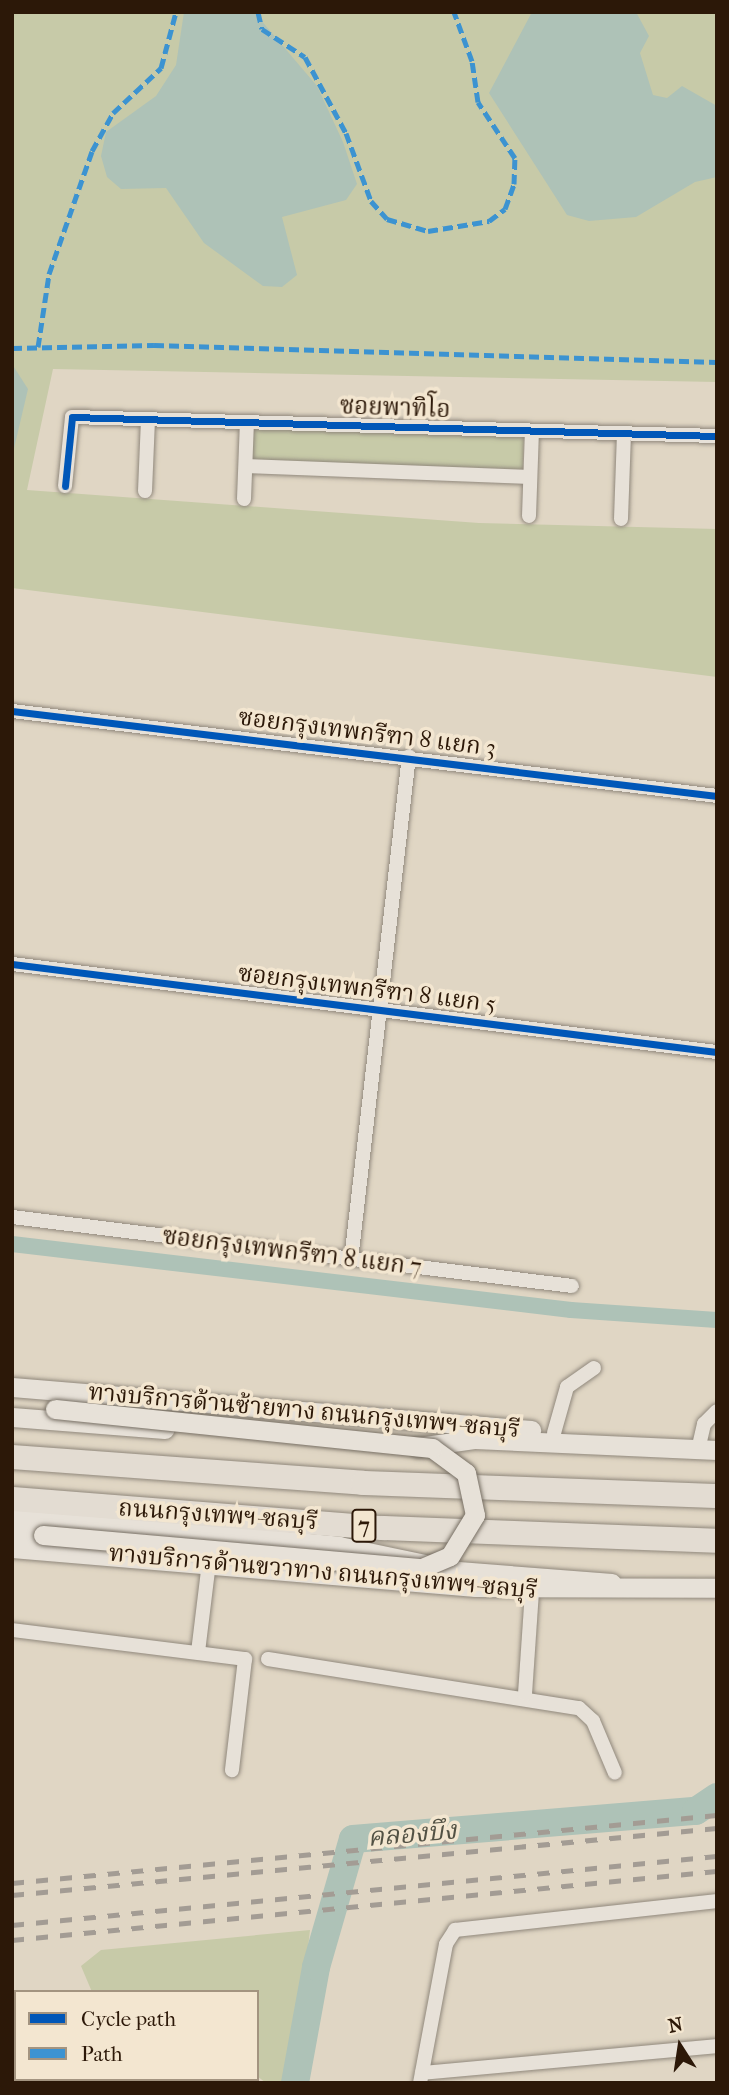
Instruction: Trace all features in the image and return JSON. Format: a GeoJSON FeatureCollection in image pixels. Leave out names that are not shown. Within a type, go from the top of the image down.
{"type":"FeatureCollection","features":[{"type":"Feature","properties":{"kind":"highway","name":"ถนนกรุงเทพฯ-ชลบุรี"},"geometry":{"type":"LineString","coordinates":[[12,1458],[363,1483],[717,1496]]}},
{"type":"Feature","properties":{"kind":"highway","name":"ถนนกรุงเทพฯ-ชลบุรี"},"geometry":{"type":"LineString","coordinates":[[12,1499],[383,1528],[717,1541]]}},
{"type":"Feature","properties":{"kind":"main road","name":"ทางบริการด้านซ้ายทาง ถนนกรุงเทพฯ-ชลบุรี"},"geometry":{"type":"LineString","coordinates":[[12,1387],[554,1433],[594,1443]]}},
{"type":"Feature","properties":{"kind":"main road"},"geometry":{"type":"LineString","coordinates":[[12,1404],[432,1448],[466,1473],[475,1515],[450,1556],[422,1568],[12,1532]]}},
{"type":"Feature","properties":{"kind":"main road","name":"ทางบริการด้านซ้ายทาง ถนนกรุงเทพฯ-ชลบุรี"},"geometry":{"type":"LineString","coordinates":[[12,1417],[412,1448],[460,1439],[707,1450]]}},
{"type":"Feature","properties":{"kind":"main road","name":"ทางบริการด้านขวาทาง ถนนกรุงเทพฯ-ชลบุรี"},"geometry":{"type":"LineString","coordinates":[[12,1516],[339,1546],[458,1571],[634,1587]]}},
{"type":"Feature","properties":{"kind":"main road","name":"ทางบริการด้านขวาทาง ถนนกรุงเทพฯ-ชลบุรี"},"geometry":{"type":"LineString","coordinates":[[12,1548],[532,1591],[634,1587],[717,1588]]}},
{"type":"Feature","properties":{"kind":"street","name":"ซอยพาทิโอ"},"geometry":{"type":"LineString","coordinates":[[65,486],[72,417],[717,436]]}},
{"type":"Feature","properties":{"kind":"street"},"geometry":{"type":"LineString","coordinates":[[145,491],[148,419]]}},
{"type":"Feature","properties":{"kind":"street"},"geometry":{"type":"LineString","coordinates":[[244,499],[247,422]]}},
{"type":"Feature","properties":{"kind":"street"},"geometry":{"type":"LineString","coordinates":[[529,516],[532,432]]}},
{"type":"Feature","properties":{"kind":"street"},"geometry":{"type":"LineString","coordinates":[[621,519],[624,433]]}},
{"type":"Feature","properties":{"kind":"street"},"geometry":{"type":"LineString","coordinates":[[246,466],[530,477]]}},
{"type":"Feature","properties":{"kind":"street","name":"ซอยกรุงเทพกรีฑา 8 แยก 3"},"geometry":{"type":"LineString","coordinates":[[12,711],[409,756],[717,796]]}},
{"type":"Feature","properties":{"kind":"street"},"geometry":{"type":"LineString","coordinates":[[351,1260],[409,756]]}},
{"type":"Feature","properties":{"kind":"street","name":"ซอยกรุงเทพกรีฑา 8 แยก 5"},"geometry":{"type":"LineString","coordinates":[[12,964],[717,1052]]}},
{"type":"Feature","properties":{"kind":"street","name":"ซอยกรุงเทพกรีฑา 8 แยก 7"},"geometry":{"type":"LineString","coordinates":[[12,1217],[572,1286]]}},
{"type":"Feature","properties":{"kind":"street"},"geometry":{"type":"LineString","coordinates":[[554,1433],[567,1387],[594,1368]]}},
{"type":"Feature","properties":{"kind":"street"},"geometry":{"type":"LineString","coordinates":[[707,1450],[704,1424],[717,1411]]}},
{"type":"Feature","properties":{"kind":"street"},"geometry":{"type":"LineString","coordinates":[[198,1652],[209,1563]]}},
{"type":"Feature","properties":{"kind":"street"},"geometry":{"type":"LineString","coordinates":[[525,1694],[532,1591]]}},
{"type":"Feature","properties":{"kind":"street"},"geometry":{"type":"LineString","coordinates":[[12,1630],[245,1659],[232,1770]]}},
{"type":"Feature","properties":{"kind":"street"},"geometry":{"type":"LineString","coordinates":[[268,1659],[525,1694],[579,1708],[593,1721],[615,1773]]}},
{"type":"Feature","properties":{"kind":"street"},"geometry":{"type":"LineString","coordinates":[[717,1901],[455,1930],[446,1944],[421,2078],[717,2046]]}},
{"type":"Feature","properties":{"kind":"green space"},"geometry":{"type":"Polygon","coordinates":[[[12,12],[717,12],[717,382],[53,369],[27,490],[479,523],[717,529],[717,677],[12,588],[12,12]]]}},
{"type":"Feature","properties":{"kind":"green space"},"geometry":{"type":"Polygon","coordinates":[[[253,428],[524,437],[523,469],[252,460],[253,428]]]}},
{"type":"Feature","properties":{"kind":"green space"},"geometry":{"type":"Polygon","coordinates":[[[310,1930],[293,2083],[266,2083],[259,2078],[259,1990],[91,1990],[81,1966],[101,1950],[310,1930]]]}},
{"type":"Feature","properties":{"kind":"shaded area"},"geometry":{"type":"Polygon","coordinates":[[[184,12],[254,12],[317,86],[343,142],[357,184],[346,200],[282,217],[297,275],[282,287],[263,286],[204,243],[166,188],[121,189],[107,177],[101,156],[106,132],[156,96],[176,65],[184,12]]]}},
{"type":"Feature","properties":{"kind":"shaded area"},"geometry":{"type":"Polygon","coordinates":[[[532,12],[636,12],[649,36],[640,53],[653,95],[667,98],[682,86],[717,106],[717,177],[695,182],[636,217],[589,221],[567,215],[489,93],[532,12]]]}},
{"type":"Feature","properties":{"kind":"shaded area"},"geometry":{"type":"Polygon","coordinates":[[[12,364],[28,389],[12,457],[12,364]]]}},
{"type":"Feature","properties":{"kind":"waterway"},"geometry":{"type":"LineString","coordinates":[[12,1244],[571,1310],[717,1320]]}},
{"type":"Feature","properties":{"kind":"waterway","name":"คลองบึง"},"geometry":{"type":"LineString","coordinates":[[295,2083],[316,1967],[353,1839],[696,1811],[717,1797]]}},
{"type":"Feature","properties":{"kind":"railway"},"geometry":{"type":"LineString","coordinates":[[12,1883],[717,1815]]}},
{"type":"Feature","properties":{"kind":"railway"},"geometry":{"type":"LineString","coordinates":[[12,1895],[717,1828]]}},
{"type":"Feature","properties":{"kind":"railway"},"geometry":{"type":"LineString","coordinates":[[12,1925],[717,1856]]}},
{"type":"Feature","properties":{"kind":"railway"},"geometry":{"type":"LineString","coordinates":[[12,1940],[717,1871]]}},
{"type":"Feature","properties":{"kind":"marked path"},"geometry":{"type":"LineString","coordinates":[[38,347],[49,274],[92,151],[113,113],[161,68],[176,12]]}},
{"type":"Feature","properties":{"kind":"marked path"},"geometry":{"type":"LineString","coordinates":[[258,12],[262,29],[305,57],[346,133],[371,201],[387,219],[428,231],[489,221],[505,209],[514,184],[515,158],[478,102],[472,61],[454,12]]}},
{"type":"Feature","properties":{"kind":"marked path"},"geometry":{"type":"LineString","coordinates":[[12,348],[154,345],[717,362]]}},
{"type":"Feature","properties":{"kind":"cycle path"},"geometry":{"type":"LineString","coordinates":[[65,486],[72,417],[717,436]]}},
{"type":"Feature","properties":{"kind":"cycle path"},"geometry":{"type":"LineString","coordinates":[[12,711],[717,796]]}},
{"type":"Feature","properties":{"kind":"cycle path"},"geometry":{"type":"LineString","coordinates":[[12,964],[717,1052]]}}]}
